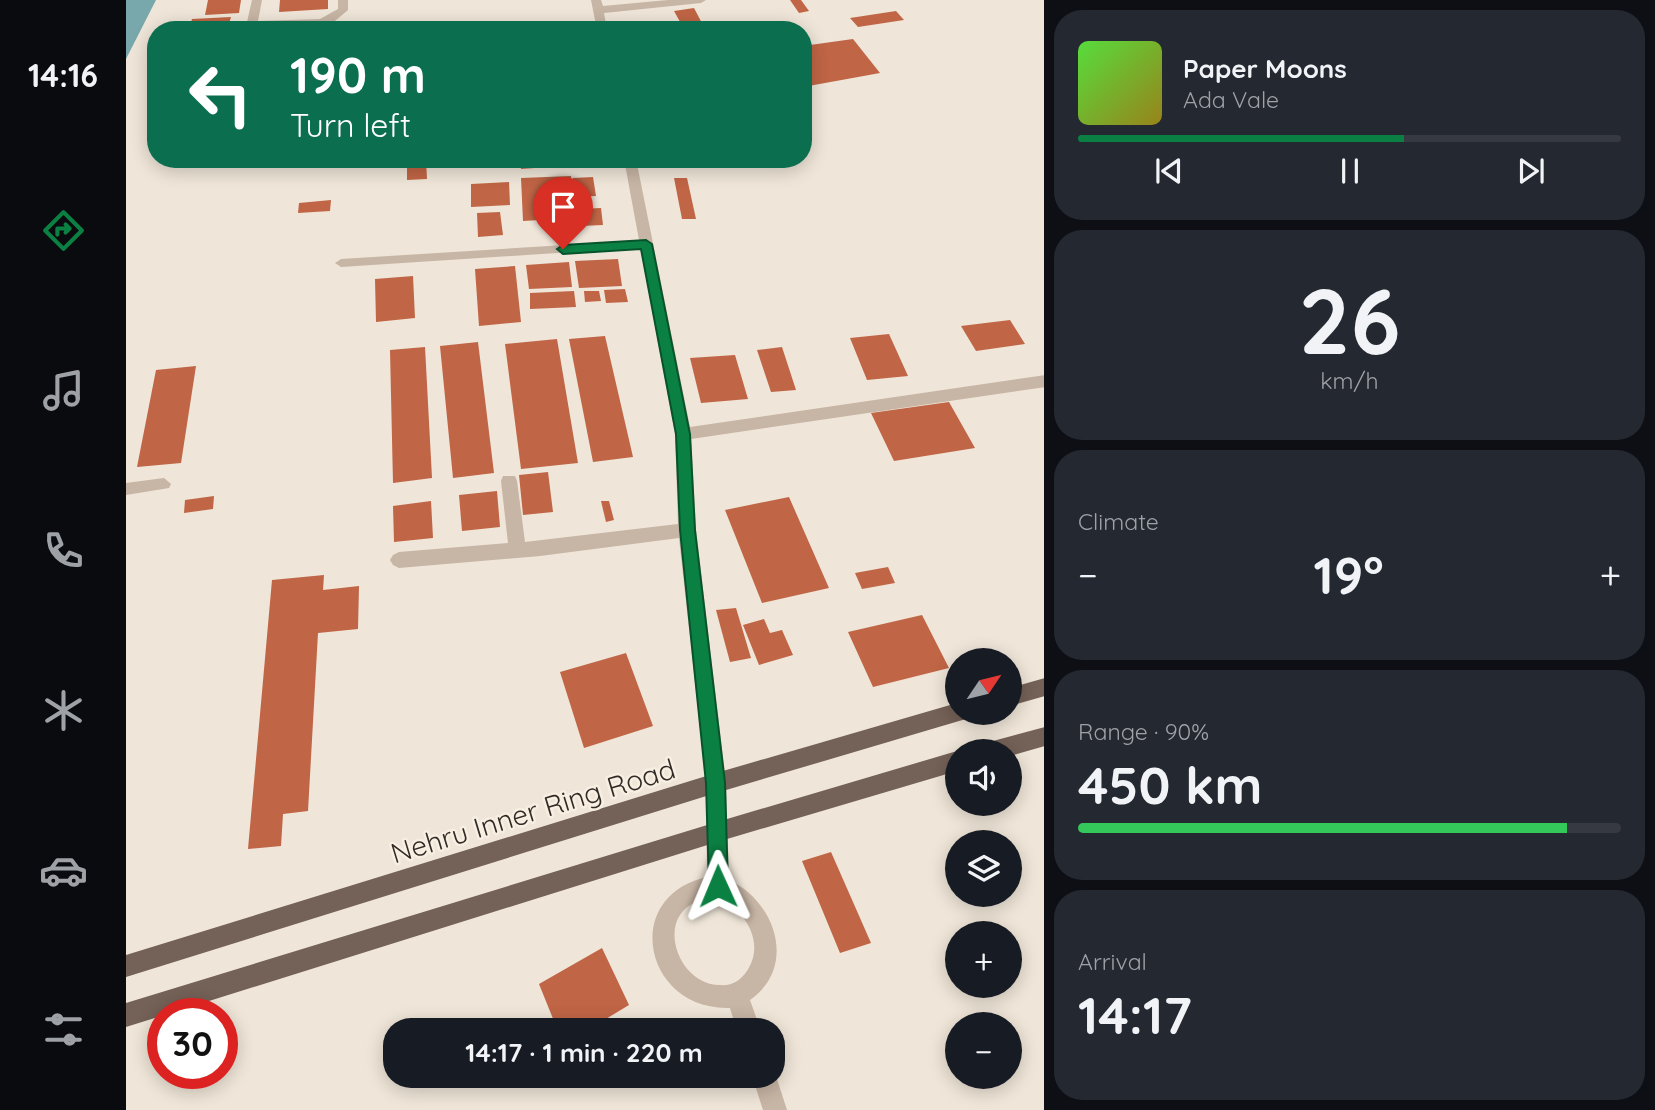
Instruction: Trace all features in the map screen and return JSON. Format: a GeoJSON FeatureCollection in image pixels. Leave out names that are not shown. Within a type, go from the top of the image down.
{"type":"FeatureCollection","features":[{"type":"Feature","properties":{"kind":"main road"},"geometry":{"type":"LineString","coordinates":[[1022,693],[1044,687]]}},
{"type":"Feature","properties":{"kind":"main road","name":"Nehru Inner Ring Road"},"geometry":{"type":"LineString","coordinates":[[126,966],[716,783],[945,716]]}},
{"type":"Feature","properties":{"kind":"main road"},"geometry":{"type":"LineString","coordinates":[[1022,742],[1044,736]]}},
{"type":"Feature","properties":{"kind":"main road"},"geometry":{"type":"LineString","coordinates":[[126,1016],[717,832],[945,765]]}},
{"type":"Feature","properties":{"kind":"street"},"geometry":{"type":"LineString","coordinates":[[253,21],[257,0]]}},
{"type":"Feature","properties":{"kind":"street"},"geometry":{"type":"LineString","coordinates":[[299,21],[331,19],[343,10],[343,0]]}},
{"type":"Feature","properties":{"kind":"street"},"geometry":{"type":"LineString","coordinates":[[597,5],[701,0]]}},
{"type":"Feature","properties":{"kind":"street"},"geometry":{"type":"LineString","coordinates":[[632,168],[683,434],[687,530],[716,783],[718,886]]}},
{"type":"Feature","properties":{"kind":"street"},"geometry":{"type":"LineString","coordinates":[[683,434],[1044,381]]}},
{"type":"Feature","properties":{"kind":"street"},"geometry":{"type":"LineString","coordinates":[[509,481],[517,550]]}},
{"type":"Feature","properties":{"kind":"street"},"geometry":{"type":"LineString","coordinates":[[399,560],[517,550],[687,530]]}},
{"type":"Feature","properties":{"kind":"street"},"geometry":{"type":"LineString","coordinates":[[718,886],[735,892],[750,904],[760,920],[765,938],[765,955],[760,972],[750,986],[737,995],[721,999],[689,989],[676,976],[667,960],[664,940],[666,921],[673,905],[686,893],[701,887],[718,886]]}},
{"type":"Feature","properties":{"kind":"street"},"geometry":{"type":"LineString","coordinates":[[737,995],[745,1018]]}},
{"type":"Feature","properties":{"kind":"street"},"geometry":{"type":"LineString","coordinates":[[768,1088],[775,1110]]}},
{"type":"Feature","properties":{"kind":"lane"},"geometry":{"type":"LineString","coordinates":[[341,263],[646,244]]}},
{"type":"Feature","properties":{"kind":"lane"},"geometry":{"type":"LineString","coordinates":[[126,489],[164,484]]}},
{"type":"Feature","properties":{"kind":"water"},"geometry":{"type":"Polygon","coordinates":[[[126,0],[156,0],[126,59],[126,0]]]}},
{"type":"Feature","properties":{"kind":"building"},"geometry":{"type":"Polygon","coordinates":[[[208,0],[241,0],[239,13],[205,15],[208,0]]]}},
{"type":"Feature","properties":{"kind":"building"},"geometry":{"type":"Polygon","coordinates":[[[280,0],[328,0],[328,9],[279,12],[280,0]]]}},
{"type":"Feature","properties":{"kind":"building"},"geometry":{"type":"Polygon","coordinates":[[[790,0],[801,0],[809,11],[799,13],[790,0]]]}},
{"type":"Feature","properties":{"kind":"building"},"geometry":{"type":"Polygon","coordinates":[[[694,8],[701,21],[680,21],[674,11],[694,8]]]}},
{"type":"Feature","properties":{"kind":"building"},"geometry":{"type":"Polygon","coordinates":[[[896,11],[904,20],[858,27],[850,18],[896,11]]]}},
{"type":"Feature","properties":{"kind":"building"},"geometry":{"type":"Polygon","coordinates":[[[231,17],[230,21],[192,19],[231,17]]]}},
{"type":"Feature","properties":{"kind":"building"},"geometry":{"type":"Polygon","coordinates":[[[853,39],[880,73],[812,85],[812,45],[853,39]]]}},
{"type":"Feature","properties":{"kind":"building"},"geometry":{"type":"Polygon","coordinates":[[[407,168],[426,168],[427,179],[407,180],[407,168]]]}},
{"type":"Feature","properties":{"kind":"building"},"geometry":{"type":"Polygon","coordinates":[[[571,176],[575,218],[523,221],[521,178],[571,176]]]}},
{"type":"Feature","properties":{"kind":"building"},"geometry":{"type":"Polygon","coordinates":[[[593,177],[596,196],[575,197],[573,178],[593,177]]]}},
{"type":"Feature","properties":{"kind":"building"},"geometry":{"type":"Polygon","coordinates":[[[674,178],[687,178],[696,219],[682,219],[674,178]]]}},
{"type":"Feature","properties":{"kind":"building"},"geometry":{"type":"Polygon","coordinates":[[[509,182],[510,205],[471,207],[471,184],[509,182]]]}},
{"type":"Feature","properties":{"kind":"building"},"geometry":{"type":"Polygon","coordinates":[[[331,200],[330,211],[298,213],[299,203],[331,200]]]}},
{"type":"Feature","properties":{"kind":"building"},"geometry":{"type":"Polygon","coordinates":[[[601,208],[603,225],[581,226],[578,209],[601,208]]]}},
{"type":"Feature","properties":{"kind":"building"},"geometry":{"type":"Polygon","coordinates":[[[500,212],[503,235],[478,237],[477,213],[500,212]]]}},
{"type":"Feature","properties":{"kind":"building"},"geometry":{"type":"Polygon","coordinates":[[[618,259],[622,286],[579,288],[575,261],[618,259]]]}},
{"type":"Feature","properties":{"kind":"building"},"geometry":{"type":"Polygon","coordinates":[[[569,262],[572,287],[529,289],[526,265],[569,262]]]}},
{"type":"Feature","properties":{"kind":"building"},"geometry":{"type":"Polygon","coordinates":[[[515,266],[521,322],[479,326],[475,269],[515,266]]]}},
{"type":"Feature","properties":{"kind":"building"},"geometry":{"type":"Polygon","coordinates":[[[413,276],[415,318],[376,322],[375,279],[413,276]]]}},
{"type":"Feature","properties":{"kind":"building"},"geometry":{"type":"Polygon","coordinates":[[[625,289],[628,302],[606,303],[604,290],[625,289]]]}},
{"type":"Feature","properties":{"kind":"building"},"geometry":{"type":"Polygon","coordinates":[[[574,291],[576,307],[530,309],[530,293],[574,291]]]}},
{"type":"Feature","properties":{"kind":"building"},"geometry":{"type":"Polygon","coordinates":[[[584,291],[599,291],[601,301],[585,302],[584,291]]]}},
{"type":"Feature","properties":{"kind":"building"},"geometry":{"type":"Polygon","coordinates":[[[1010,320],[1025,344],[976,351],[961,326],[1010,320]]]}},
{"type":"Feature","properties":{"kind":"building"},"geometry":{"type":"Polygon","coordinates":[[[889,334],[908,376],[867,380],[850,338],[889,334]]]}},
{"type":"Feature","properties":{"kind":"building"},"geometry":{"type":"Polygon","coordinates":[[[605,336],[633,457],[593,462],[569,339],[605,336]]]}},
{"type":"Feature","properties":{"kind":"building"},"geometry":{"type":"Polygon","coordinates":[[[557,339],[578,463],[521,469],[505,344],[557,339]]]}},
{"type":"Feature","properties":{"kind":"building"},"geometry":{"type":"Polygon","coordinates":[[[478,342],[494,473],[453,478],[440,346],[478,342]]]}},
{"type":"Feature","properties":{"kind":"building"},"geometry":{"type":"Polygon","coordinates":[[[425,347],[432,478],[393,483],[390,350],[425,347]]]}},
{"type":"Feature","properties":{"kind":"building"},"geometry":{"type":"Polygon","coordinates":[[[782,347],[796,390],[771,392],[757,350],[782,347]]]}},
{"type":"Feature","properties":{"kind":"building"},"geometry":{"type":"Polygon","coordinates":[[[735,355],[748,399],[701,403],[690,358],[735,355]]]}},
{"type":"Feature","properties":{"kind":"building"},"geometry":{"type":"Polygon","coordinates":[[[196,366],[181,463],[137,467],[156,370],[196,366]]]}},
{"type":"Feature","properties":{"kind":"building"},"geometry":{"type":"Polygon","coordinates":[[[949,402],[975,448],[894,461],[871,413],[949,402]]]}},
{"type":"Feature","properties":{"kind":"building"},"geometry":{"type":"Polygon","coordinates":[[[548,472],[553,512],[523,515],[519,475],[548,472]]]}},
{"type":"Feature","properties":{"kind":"building"},"geometry":{"type":"Polygon","coordinates":[[[497,491],[500,527],[462,531],[459,495],[497,491]]]}},
{"type":"Feature","properties":{"kind":"building"},"geometry":{"type":"Polygon","coordinates":[[[214,496],[213,509],[184,513],[185,500],[214,496]]]}},
{"type":"Feature","properties":{"kind":"building"},"geometry":{"type":"Polygon","coordinates":[[[789,497],[829,588],[762,603],[725,510],[789,497]]]}},
{"type":"Feature","properties":{"kind":"building"},"geometry":{"type":"Polygon","coordinates":[[[431,501],[433,538],[394,542],[393,506],[431,501]]]}},
{"type":"Feature","properties":{"kind":"building"},"geometry":{"type":"Polygon","coordinates":[[[601,501],[609,501],[614,520],[606,522],[601,501]]]}},
{"type":"Feature","properties":{"kind":"building"},"geometry":{"type":"Polygon","coordinates":[[[888,567],[895,583],[862,589],[855,573],[888,567]]]}},
{"type":"Feature","properties":{"kind":"building"},"geometry":{"type":"Polygon","coordinates":[[[324,575],[323,590],[359,586],[358,629],[318,633],[308,811],[283,814],[281,846],[248,849],[272,580],[324,575]]]}},
{"type":"Feature","properties":{"kind":"building"},"geometry":{"type":"Polygon","coordinates":[[[736,608],[751,658],[730,662],[716,610],[736,608]]]}},
{"type":"Feature","properties":{"kind":"building"},"geometry":{"type":"Polygon","coordinates":[[[922,615],[945,660],[945,669],[873,687],[848,632],[922,615]]]}},
{"type":"Feature","properties":{"kind":"building"},"geometry":{"type":"Polygon","coordinates":[[[764,619],[770,633],[782,630],[793,655],[759,665],[743,625],[764,619]]]}},
{"type":"Feature","properties":{"kind":"building"},"geometry":{"type":"Polygon","coordinates":[[[626,653],[653,726],[584,748],[560,672],[626,653]]]}},
{"type":"Feature","properties":{"kind":"building"},"geometry":{"type":"Polygon","coordinates":[[[831,852],[871,943],[840,953],[802,861],[831,852]]]}},
{"type":"Feature","properties":{"kind":"building"},"geometry":{"type":"Polygon","coordinates":[[[602,948],[629,1005],[608,1018],[553,1018],[539,984],[602,948]]]}},
{"type":"Feature","properties":{"kind":"route"},"geometry":{"type":"LineString","coordinates":[[563,249],[646,244],[683,434],[687,530],[716,783],[718,886]]}}]}
